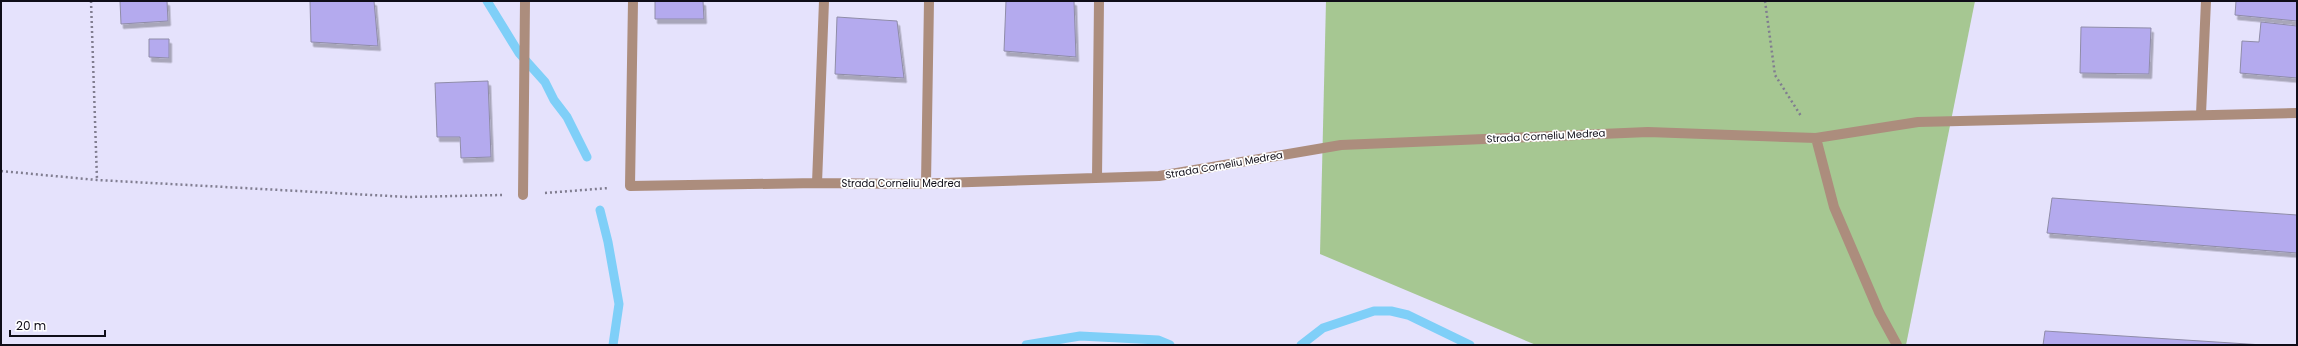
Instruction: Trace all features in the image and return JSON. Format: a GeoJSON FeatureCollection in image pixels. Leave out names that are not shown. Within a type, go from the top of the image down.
{"type":"FeatureCollection","features":[{"type":"Feature","properties":{"kind":"street"},"geometry":{"type":"LineString","coordinates":[[523,195],[525,1]]}},
{"type":"Feature","properties":{"kind":"street"},"geometry":{"type":"LineString","coordinates":[[630,186],[633,1]]}},
{"type":"Feature","properties":{"kind":"street"},"geometry":{"type":"LineString","coordinates":[[817,183],[824,1]]}},
{"type":"Feature","properties":{"kind":"street"},"geometry":{"type":"LineString","coordinates":[[926,183],[929,1]]}},
{"type":"Feature","properties":{"kind":"street"},"geometry":{"type":"LineString","coordinates":[[1097,178],[1100,1]]}},
{"type":"Feature","properties":{"kind":"street"},"geometry":{"type":"LineString","coordinates":[[2201,114],[2206,1]]}},
{"type":"Feature","properties":{"kind":"street","name":"Strada Corneliu Medrea"},"geometry":{"type":"LineString","coordinates":[[630,186],[926,183],[1159,176],[1342,145],[1648,132],[1816,138],[1918,122],[2201,114],[2297,113]]}},
{"type":"Feature","properties":{"kind":"street"},"geometry":{"type":"LineString","coordinates":[[1816,138],[1834,207],[1879,312],[1897,345]]}},
{"type":"Feature","properties":{"kind":"path"},"geometry":{"type":"LineString","coordinates":[[91,1],[97,180]]}},
{"type":"Feature","properties":{"kind":"path"},"geometry":{"type":"LineString","coordinates":[[1765,1],[1775,75],[1816,138]]}},
{"type":"Feature","properties":{"kind":"path"},"geometry":{"type":"LineString","coordinates":[[1,171],[97,180],[408,197],[523,195],[630,186]]}},
{"type":"Feature","properties":{"kind":"green space"},"geometry":{"type":"Polygon","coordinates":[[[1326,1],[1975,1],[1906,345],[1536,345],[1320,254],[1326,1]]]}},
{"type":"Feature","properties":{"kind":"building"},"geometry":{"type":"Polygon","coordinates":[[[120,1],[167,1],[168,21],[121,24],[120,1]]]}},
{"type":"Feature","properties":{"kind":"building"},"geometry":{"type":"Polygon","coordinates":[[[310,1],[374,1],[378,46],[311,42],[310,1]]]}},
{"type":"Feature","properties":{"kind":"building"},"geometry":{"type":"Polygon","coordinates":[[[655,1],[703,1],[704,19],[655,19],[655,1]]]}},
{"type":"Feature","properties":{"kind":"building"},"geometry":{"type":"Polygon","coordinates":[[[1006,1],[1074,1],[1076,57],[1004,51],[1006,1]]]}},
{"type":"Feature","properties":{"kind":"building"},"geometry":{"type":"Polygon","coordinates":[[[2236,1],[2297,1],[2297,21],[2235,15],[2236,1]]]}},
{"type":"Feature","properties":{"kind":"building"},"geometry":{"type":"Polygon","coordinates":[[[837,17],[897,21],[904,78],[835,74],[837,17]]]}},
{"type":"Feature","properties":{"kind":"building"},"geometry":{"type":"Polygon","coordinates":[[[2261,22],[2297,26],[2297,78],[2240,73],[2242,41],[2259,42],[2261,22]]]}},
{"type":"Feature","properties":{"kind":"building"},"geometry":{"type":"Polygon","coordinates":[[[2081,27],[2151,28],[2149,74],[2080,73],[2081,27]]]}},
{"type":"Feature","properties":{"kind":"building"},"geometry":{"type":"Polygon","coordinates":[[[149,39],[169,39],[169,58],[149,57],[149,39]]]}},
{"type":"Feature","properties":{"kind":"building"},"geometry":{"type":"Polygon","coordinates":[[[488,81],[491,157],[461,158],[460,137],[437,137],[435,83],[488,81]]]}},
{"type":"Feature","properties":{"kind":"building"},"geometry":{"type":"Polygon","coordinates":[[[2052,198],[2297,215],[2297,253],[2047,233],[2052,198]]]}},
{"type":"Feature","properties":{"kind":"building"},"geometry":{"type":"Polygon","coordinates":[[[2045,331],[2263,345],[2043,345],[2045,331]]]}},
{"type":"Feature","properties":{"kind":"waterway"},"geometry":{"type":"LineString","coordinates":[[487,1],[519,53],[545,82],[554,100],[567,117],[587,157]]}},
{"type":"Feature","properties":{"kind":"waterway"},"geometry":{"type":"LineString","coordinates":[[600,210],[608,242],[619,304],[613,345]]}},
{"type":"Feature","properties":{"kind":"waterway"},"geometry":{"type":"LineString","coordinates":[[1301,345],[1323,328],[1374,311],[1391,311],[1408,315],[1470,345]]}},
{"type":"Feature","properties":{"kind":"waterway"},"geometry":{"type":"LineString","coordinates":[[1026,345],[1080,336],[1158,340],[1170,345]]}}]}
